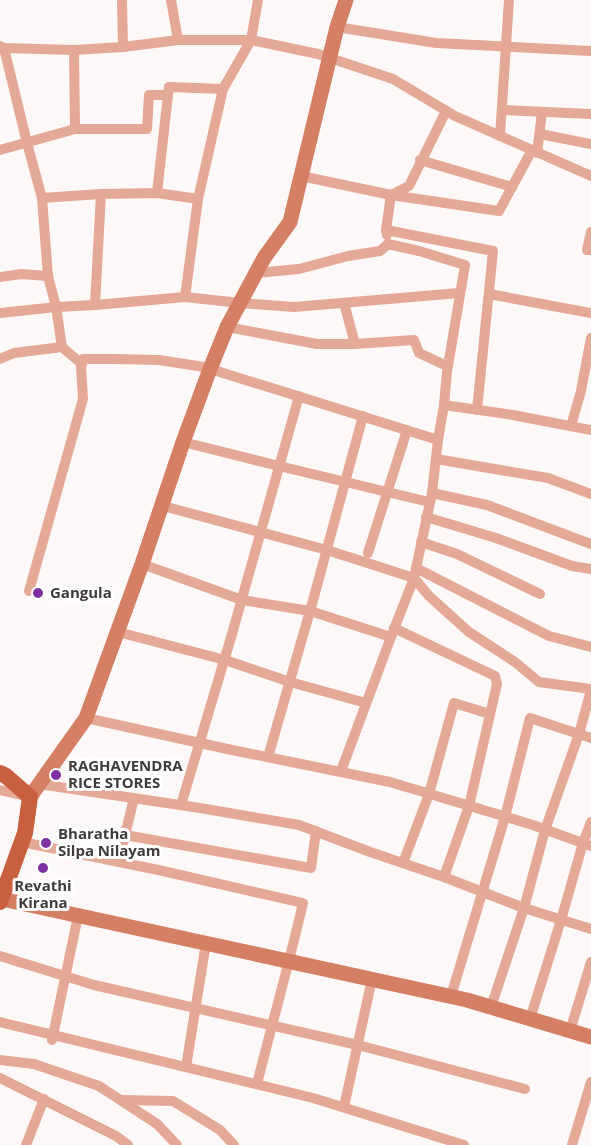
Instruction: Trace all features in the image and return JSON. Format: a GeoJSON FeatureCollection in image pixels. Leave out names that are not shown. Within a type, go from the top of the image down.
{"type":"FeatureCollection","features":[{"type":"Feature","properties":{"kind":"main road"},"geometry":{"type":"LineString","coordinates":[[346,0],[290,222],[264,258],[227,327],[183,442],[163,506],[86,718],[34,791],[22,842],[3,880],[1,900],[451,996],[591,1037]]}},
{"type":"Feature","properties":{"kind":"main road"},"geometry":{"type":"LineString","coordinates":[[0,773],[34,791]]}},
{"type":"Feature","properties":{"kind":"street"},"geometry":{"type":"LineString","coordinates":[[122,0],[123,47]]}},
{"type":"Feature","properties":{"kind":"street"},"geometry":{"type":"LineString","coordinates":[[171,0],[178,40]]}},
{"type":"Feature","properties":{"kind":"street"},"geometry":{"type":"LineString","coordinates":[[186,297],[198,199],[223,89],[251,40],[258,0]]}},
{"type":"Feature","properties":{"kind":"street"},"geometry":{"type":"LineString","coordinates":[[500,136],[509,0]]}},
{"type":"Feature","properties":{"kind":"street"},"geometry":{"type":"LineString","coordinates":[[338,27],[436,43],[591,51]]}},
{"type":"Feature","properties":{"kind":"street"},"geometry":{"type":"LineString","coordinates":[[82,364],[62,347],[56,307],[48,276],[42,198],[2,47],[74,50],[178,40],[251,40],[318,54],[393,80],[446,111],[591,176]]}},
{"type":"Feature","properties":{"kind":"street"},"geometry":{"type":"LineString","coordinates":[[74,50],[75,129]]}},
{"type":"Feature","properties":{"kind":"street"},"geometry":{"type":"LineString","coordinates":[[156,193],[169,87],[223,89]]}},
{"type":"Feature","properties":{"kind":"street"},"geometry":{"type":"LineString","coordinates":[[0,150],[75,129],[147,129],[149,95],[168,95]]}},
{"type":"Feature","properties":{"kind":"street"},"geometry":{"type":"LineString","coordinates":[[502,110],[591,114]]}},
{"type":"Feature","properties":{"kind":"street"},"geometry":{"type":"LineString","coordinates":[[391,195],[409,186],[446,111]]}},
{"type":"Feature","properties":{"kind":"street"},"geometry":{"type":"LineString","coordinates":[[301,176],[391,195],[499,211],[535,152],[540,134],[542,112]]}},
{"type":"Feature","properties":{"kind":"street"},"geometry":{"type":"LineString","coordinates":[[540,134],[591,144]]}},
{"type":"Feature","properties":{"kind":"street"},"geometry":{"type":"LineString","coordinates":[[420,160],[512,187]]}},
{"type":"Feature","properties":{"kind":"street"},"geometry":{"type":"LineString","coordinates":[[42,198],[156,193],[198,199]]}},
{"type":"Feature","properties":{"kind":"street"},"geometry":{"type":"LineString","coordinates":[[95,305],[101,194]]}},
{"type":"Feature","properties":{"kind":"street"},"geometry":{"type":"LineString","coordinates":[[388,244],[386,230],[391,195]]}},
{"type":"Feature","properties":{"kind":"street"},"geometry":{"type":"LineString","coordinates":[[386,230],[493,251],[477,410]]}},
{"type":"Feature","properties":{"kind":"street"},"geometry":{"type":"LineString","coordinates":[[591,232],[587,250],[591,250]]}},
{"type":"Feature","properties":{"kind":"street"},"geometry":{"type":"LineString","coordinates":[[256,273],[299,270],[348,256],[380,251],[388,244]]}},
{"type":"Feature","properties":{"kind":"street"},"geometry":{"type":"LineString","coordinates":[[341,771],[415,573],[431,498],[447,366],[465,265],[388,244]]}},
{"type":"Feature","properties":{"kind":"street"},"geometry":{"type":"LineString","coordinates":[[0,277],[21,274],[48,276]]}},
{"type":"Feature","properties":{"kind":"street"},"geometry":{"type":"LineString","coordinates":[[0,313],[186,297],[294,307],[459,293]]}},
{"type":"Feature","properties":{"kind":"street"},"geometry":{"type":"LineString","coordinates":[[489,294],[591,313]]}},
{"type":"Feature","properties":{"kind":"street"},"geometry":{"type":"LineString","coordinates":[[344,303],[355,344]]}},
{"type":"Feature","properties":{"kind":"street"},"geometry":{"type":"LineString","coordinates":[[227,327],[317,344],[414,340],[419,353],[447,366]]}},
{"type":"Feature","properties":{"kind":"street"},"geometry":{"type":"LineString","coordinates":[[571,426],[586,392],[591,338]]}},
{"type":"Feature","properties":{"kind":"street"},"geometry":{"type":"LineString","coordinates":[[0,359],[14,353],[62,347]]}},
{"type":"Feature","properties":{"kind":"street"},"geometry":{"type":"LineString","coordinates":[[29,591],[83,399],[83,359],[159,360],[210,369],[438,440]]}},
{"type":"Feature","properties":{"kind":"street"},"geometry":{"type":"LineString","coordinates":[[181,805],[225,660],[299,396]]}},
{"type":"Feature","properties":{"kind":"street"},"geometry":{"type":"LineString","coordinates":[[444,405],[591,430]]}},
{"type":"Feature","properties":{"kind":"street"},"geometry":{"type":"LineString","coordinates":[[268,757],[363,416]]}},
{"type":"Feature","properties":{"kind":"street"},"geometry":{"type":"LineString","coordinates":[[368,553],[406,430]]}},
{"type":"Feature","properties":{"kind":"street"},"geometry":{"type":"LineString","coordinates":[[183,442],[387,492],[487,506],[591,544]]}},
{"type":"Feature","properties":{"kind":"street"},"geometry":{"type":"LineString","coordinates":[[436,459],[548,478],[591,494]]}},
{"type":"Feature","properties":{"kind":"street"},"geometry":{"type":"LineString","coordinates":[[163,506],[415,573],[549,636],[591,647]]}},
{"type":"Feature","properties":{"kind":"street"},"geometry":{"type":"LineString","coordinates":[[426,517],[496,538],[572,566],[591,569]]}},
{"type":"Feature","properties":{"kind":"street"},"geometry":{"type":"LineString","coordinates":[[421,542],[457,554],[540,594]]}},
{"type":"Feature","properties":{"kind":"street"},"geometry":{"type":"LineString","coordinates":[[142,564],[242,600],[310,611],[392,632],[495,676],[497,684],[469,806],[444,877]]}},
{"type":"Feature","properties":{"kind":"street"},"geometry":{"type":"LineString","coordinates":[[415,573],[429,596],[469,632],[515,662],[539,682],[591,689],[579,734],[546,830],[524,908],[491,1007]]}},
{"type":"Feature","properties":{"kind":"street"},"geometry":{"type":"LineString","coordinates":[[118,632],[225,660],[290,682],[366,703]]}},
{"type":"Feature","properties":{"kind":"street"},"geometry":{"type":"LineString","coordinates":[[403,863],[429,794],[454,703],[490,714]]}},
{"type":"Feature","properties":{"kind":"street"},"geometry":{"type":"LineString","coordinates":[[86,718],[390,782],[505,816],[587,844]]}},
{"type":"Feature","properties":{"kind":"street"},"geometry":{"type":"LineString","coordinates":[[451,996],[505,816],[530,718],[591,738]]}},
{"type":"Feature","properties":{"kind":"street"},"geometry":{"type":"LineString","coordinates":[[0,790],[134,798],[299,825],[524,908],[591,929]]}},
{"type":"Feature","properties":{"kind":"street"},"geometry":{"type":"LineString","coordinates":[[119,862],[134,798]]}},
{"type":"Feature","properties":{"kind":"street"},"geometry":{"type":"LineString","coordinates":[[530,1019],[587,844],[591,822]]}},
{"type":"Feature","properties":{"kind":"street"},"geometry":{"type":"LineString","coordinates":[[125,835],[311,868],[316,831]]}},
{"type":"Feature","properties":{"kind":"street"},"geometry":{"type":"LineString","coordinates":[[22,842],[303,903],[257,1084]]}},
{"type":"Feature","properties":{"kind":"street"},"geometry":{"type":"LineString","coordinates":[[53,1037],[78,916]]}},
{"type":"Feature","properties":{"kind":"street"},"geometry":{"type":"LineString","coordinates":[[186,1067],[206,943]]}},
{"type":"Feature","properties":{"kind":"street"},"geometry":{"type":"LineString","coordinates":[[0,956],[94,985],[358,1045],[525,1089]]}},
{"type":"Feature","properties":{"kind":"street"},"geometry":{"type":"LineString","coordinates":[[570,1031],[591,962]]}},
{"type":"Feature","properties":{"kind":"street"},"geometry":{"type":"LineString","coordinates":[[344,1107],[372,979]]}},
{"type":"Feature","properties":{"kind":"street"},"geometry":{"type":"LineString","coordinates":[[0,1022],[53,1037],[257,1084],[344,1107],[464,1145]]}},
{"type":"Feature","properties":{"kind":"street"},"geometry":{"type":"LineString","coordinates":[[0,1060],[34,1064],[99,1086],[157,1124],[177,1145]]}},
{"type":"Feature","properties":{"kind":"street"},"geometry":{"type":"LineString","coordinates":[[0,1078],[44,1099],[113,1141],[128,1145]]}},
{"type":"Feature","properties":{"kind":"street"},"geometry":{"type":"LineString","coordinates":[[572,1145],[591,1082]]}},
{"type":"Feature","properties":{"kind":"street"},"geometry":{"type":"LineString","coordinates":[[26,1145],[44,1099]]}},
{"type":"Feature","properties":{"kind":"street"},"geometry":{"type":"LineString","coordinates":[[120,1101],[173,1101],[220,1130],[234,1145]]}},
{"type":"Feature","properties":{"kind":"place","name":"Gangula"},"geometry":{"type":"Point","coordinates":[38,593]}},
{"type":"Feature","properties":{"kind":"place","name":"RAGHAVENDRA RICE STORES"},"geometry":{"type":"Point","coordinates":[56,775]}},
{"type":"Feature","properties":{"kind":"place","name":"Bharatha Silpa Nilayam"},"geometry":{"type":"Point","coordinates":[46,843]}},
{"type":"Feature","properties":{"kind":"place","name":"Revathi Kirana"},"geometry":{"type":"Point","coordinates":[43,868]}}]}
